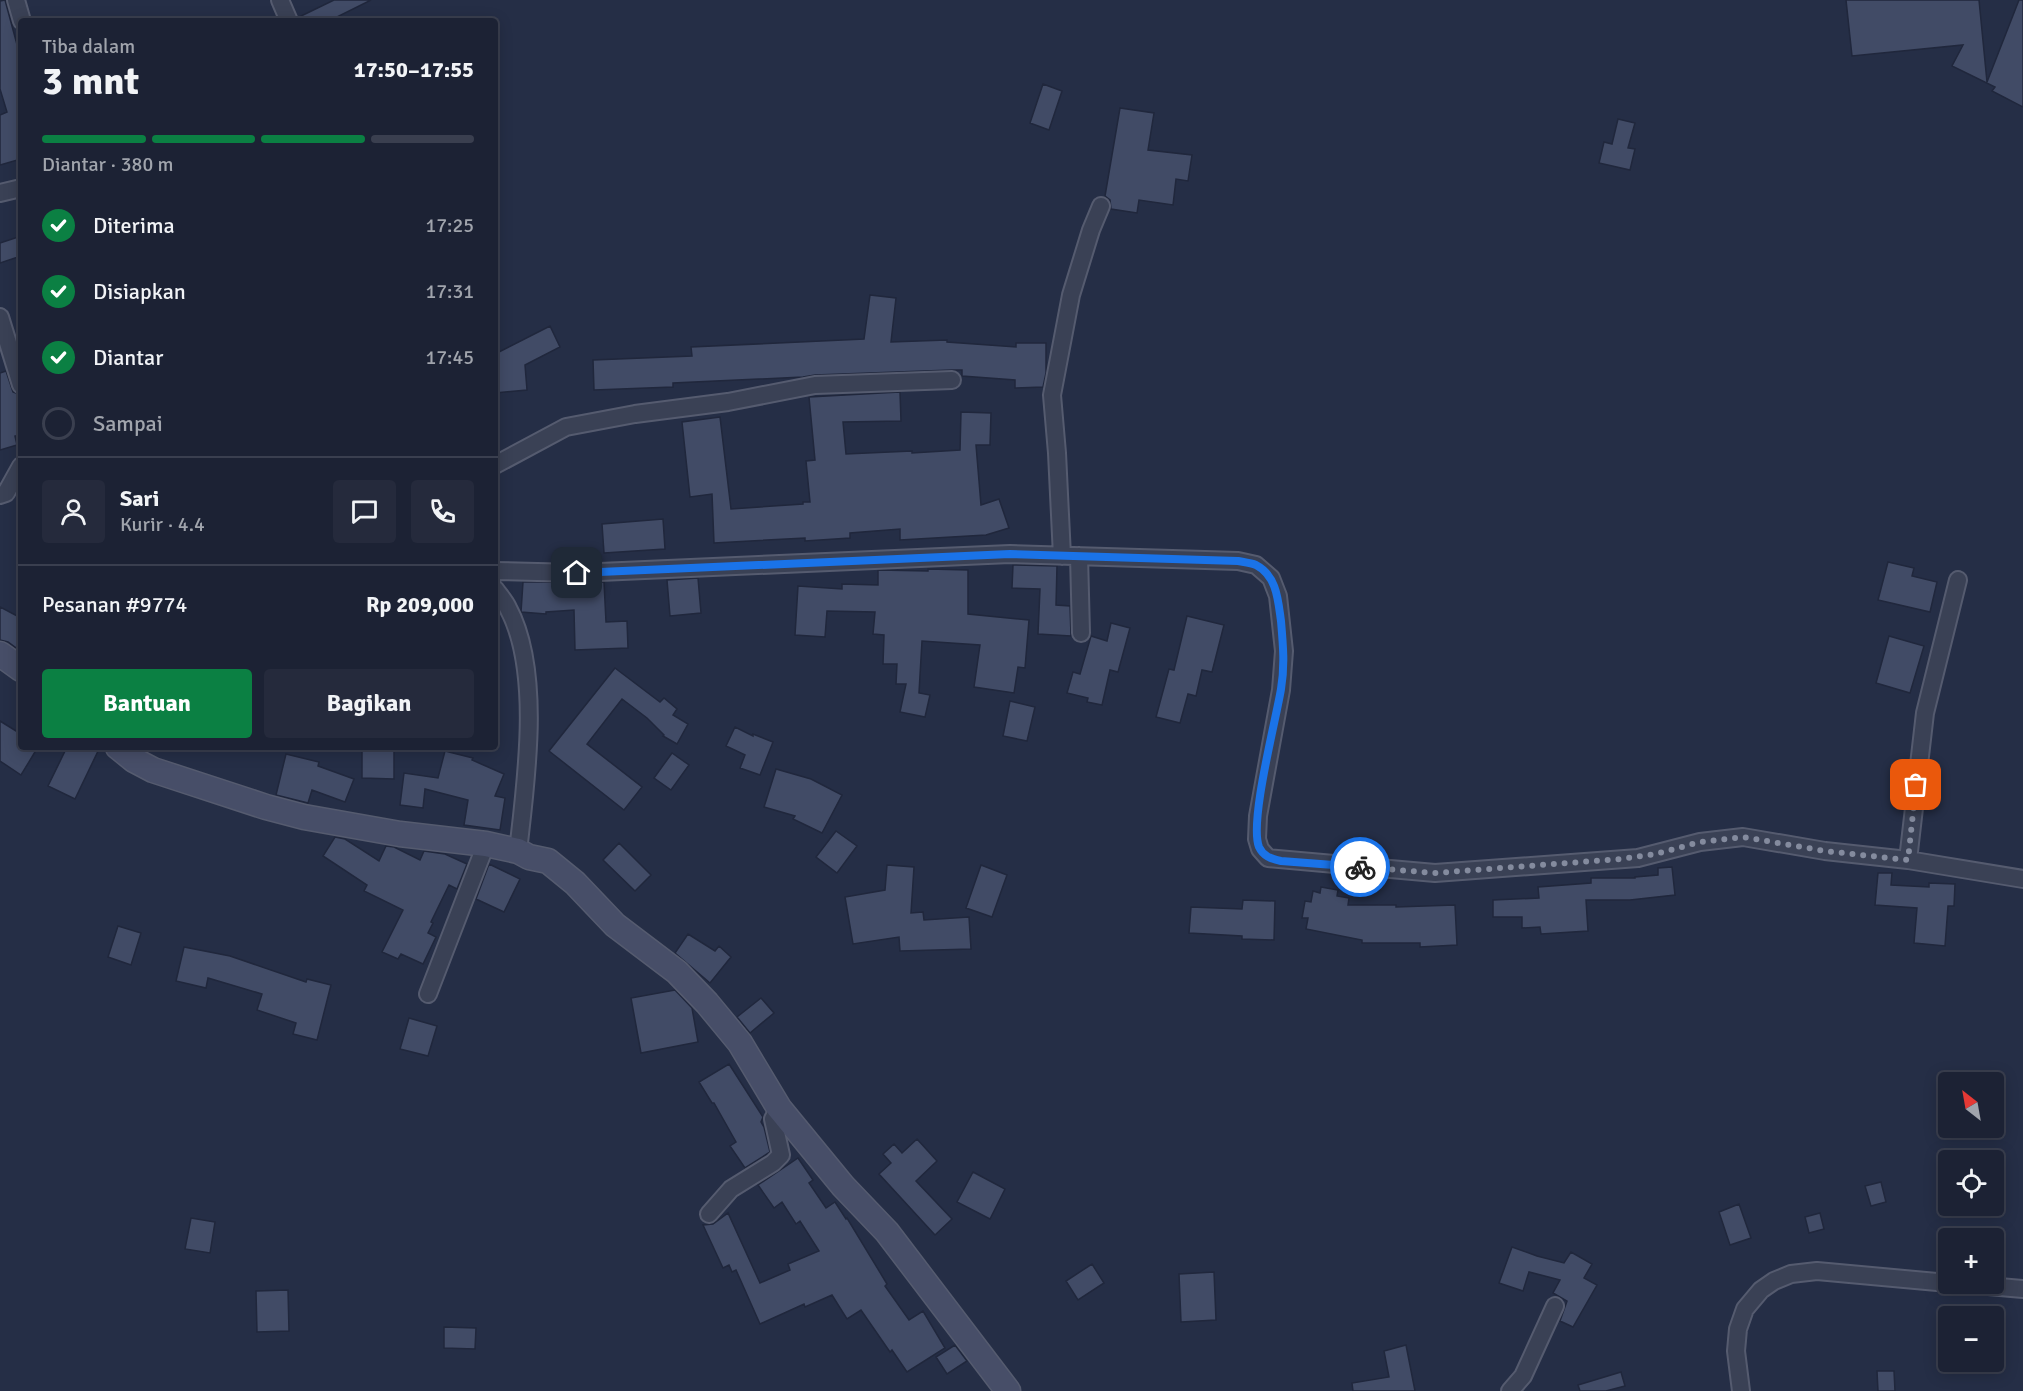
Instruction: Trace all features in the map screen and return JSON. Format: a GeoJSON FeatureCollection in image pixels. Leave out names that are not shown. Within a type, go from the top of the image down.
{"type":"FeatureCollection","features":[{"type":"Feature","properties":{"kind":"street"},"geometry":{"type":"LineString","coordinates":[[16,0],[21,18]]}},
{"type":"Feature","properties":{"kind":"street"},"geometry":{"type":"LineString","coordinates":[[280,0],[289,18]]}},
{"type":"Feature","properties":{"kind":"street"},"geometry":{"type":"LineString","coordinates":[[0,193],[18,189]]}},
{"type":"Feature","properties":{"kind":"street"},"geometry":{"type":"LineString","coordinates":[[1062,556],[1052,395],[1071,295],[1091,230],[1101,206]]}},
{"type":"Feature","properties":{"kind":"street"},"geometry":{"type":"LineString","coordinates":[[0,317],[18,375]]}},
{"type":"Feature","properties":{"kind":"street"},"geometry":{"type":"LineString","coordinates":[[498,463],[566,427],[635,414],[728,402],[815,385],[952,380]]}},
{"type":"Feature","properties":{"kind":"street"},"geometry":{"type":"LineString","coordinates":[[0,495],[6,493],[18,471]]}},
{"type":"Feature","properties":{"kind":"street"},"geometry":{"type":"LineString","coordinates":[[498,570],[577,573],[1010,554],[1238,561],[1256,565],[1271,578],[1278,596],[1284,651],[1281,690],[1258,816],[1257,838],[1260,849],[1268,858],[1435,873],[1638,858],[1700,842],[1737,837],[1825,851],[1908,860],[2023,879]]}},
{"type":"Feature","properties":{"kind":"street"},"geometry":{"type":"LineString","coordinates":[[1079,556],[1082,633]]}},
{"type":"Feature","properties":{"kind":"street"},"geometry":{"type":"LineString","coordinates":[[1908,860],[1925,714],[1958,580]]}},
{"type":"Feature","properties":{"kind":"street"},"geometry":{"type":"LineString","coordinates":[[498,593],[508,607],[519,633],[527,667],[528,731],[524,807],[518,851]]}},
{"type":"Feature","properties":{"kind":"street"},"geometry":{"type":"LineString","coordinates":[[0,654],[18,667]]}},
{"type":"Feature","properties":{"kind":"street"},"geometry":{"type":"LineString","coordinates":[[122,750],[134,760],[153,770],[304,817],[400,834],[486,844],[548,861],[575,883],[615,925],[677,972],[707,1003],[740,1044],[779,1108],[824,1163],[887,1232],[1008,1391]]}},
{"type":"Feature","properties":{"kind":"street"},"geometry":{"type":"LineString","coordinates":[[428,994],[486,844]]}},
{"type":"Feature","properties":{"kind":"street"},"geometry":{"type":"LineString","coordinates":[[709,1214],[732,1189],[773,1163],[781,1155],[773,1119],[779,1108]]}},
{"type":"Feature","properties":{"kind":"street"},"geometry":{"type":"LineString","coordinates":[[1741,1391],[1736,1351],[1738,1329],[1744,1309],[1761,1290],[1774,1281],[1791,1274],[1817,1271],[1938,1281]]}},
{"type":"Feature","properties":{"kind":"street"},"geometry":{"type":"LineString","coordinates":[[2004,1287],[2023,1289]]}},
{"type":"Feature","properties":{"kind":"street"},"geometry":{"type":"LineString","coordinates":[[1510,1391],[1523,1376],[1555,1306]]}},
{"type":"Feature","properties":{"kind":"building"},"geometry":{"type":"Polygon","coordinates":[[[5,0],[18,48],[18,160],[0,165],[0,115],[7,112],[0,89],[0,1],[5,0]]]}},
{"type":"Feature","properties":{"kind":"building"},"geometry":{"type":"Polygon","coordinates":[[[334,0],[371,0],[335,18],[299,17],[334,0]]]}},
{"type":"Feature","properties":{"kind":"building"},"geometry":{"type":"Polygon","coordinates":[[[1846,0],[1979,0],[1987,82],[2019,0],[2023,0],[2023,107],[1992,91],[1995,87],[1952,66],[1963,45],[1852,56],[1846,0]]]}},
{"type":"Feature","properties":{"kind":"building"},"geometry":{"type":"Polygon","coordinates":[[[1043,84],[1062,91],[1049,130],[1030,123],[1043,84]]]}},
{"type":"Feature","properties":{"kind":"building"},"geometry":{"type":"Polygon","coordinates":[[[1120,108],[1154,113],[1148,150],[1192,155],[1188,181],[1176,179],[1173,205],[1139,200],[1137,213],[1111,209],[1110,200],[1105,196],[1120,108]]]}},
{"type":"Feature","properties":{"kind":"building"},"geometry":{"type":"Polygon","coordinates":[[[1618,119],[1635,123],[1628,148],[1635,149],[1630,170],[1599,163],[1604,142],[1612,144],[1618,119]]]}},
{"type":"Feature","properties":{"kind":"building"},"geometry":{"type":"Polygon","coordinates":[[[18,237],[18,257],[0,263],[0,243],[18,237]]]}},
{"type":"Feature","properties":{"kind":"building"},"geometry":{"type":"Polygon","coordinates":[[[870,295],[896,298],[891,342],[947,340],[947,342],[1016,347],[1016,343],[1046,343],[1046,373],[1043,387],[1015,388],[1015,380],[962,376],[962,370],[952,370],[815,375],[673,383],[673,387],[594,390],[593,360],[692,356],[691,347],[864,339],[870,295]]]}},
{"type":"Feature","properties":{"kind":"building"},"geometry":{"type":"Polygon","coordinates":[[[550,326],[560,347],[525,365],[527,390],[498,393],[498,352],[550,326]]]}},
{"type":"Feature","properties":{"kind":"building"},"geometry":{"type":"Polygon","coordinates":[[[6,371],[13,392],[18,394],[18,436],[15,436],[17,445],[0,450],[0,373],[6,371]]]}},
{"type":"Feature","properties":{"kind":"building"},"geometry":{"type":"Polygon","coordinates":[[[900,392],[901,421],[843,422],[846,454],[960,450],[961,412],[991,413],[990,445],[976,445],[981,505],[999,499],[1009,528],[986,535],[900,540],[900,529],[850,533],[850,538],[714,543],[712,494],[690,497],[682,422],[720,417],[731,509],[803,504],[803,502],[810,502],[806,461],[815,460],[809,397],[900,392]]]}},
{"type":"Feature","properties":{"kind":"building"},"geometry":{"type":"Polygon","coordinates":[[[663,519],[665,549],[604,553],[602,524],[663,519]]]}},
{"type":"Feature","properties":{"kind":"building"},"geometry":{"type":"Polygon","coordinates":[[[1888,562],[1914,568],[1912,576],[1937,582],[1930,612],[1878,600],[1888,562]]]}},
{"type":"Feature","properties":{"kind":"building"},"geometry":{"type":"Polygon","coordinates":[[[1013,565],[1057,566],[1056,605],[1070,606],[1071,636],[1038,634],[1040,589],[1012,588],[1013,565]]]}},
{"type":"Feature","properties":{"kind":"building"},"geometry":{"type":"Polygon","coordinates":[[[928,569],[968,570],[968,614],[1029,620],[1025,668],[1018,667],[1014,693],[974,687],[980,645],[922,641],[919,693],[930,695],[925,717],[900,712],[906,684],[896,684],[897,664],[883,664],[884,635],[873,634],[875,612],[827,611],[825,637],[795,635],[798,586],[842,589],[842,584],[878,585],[878,570],[928,571],[928,569]]]}},
{"type":"Feature","properties":{"kind":"building"},"geometry":{"type":"Polygon","coordinates":[[[698,578],[701,613],[670,616],[667,580],[698,578]]]}},
{"type":"Feature","properties":{"kind":"building"},"geometry":{"type":"Polygon","coordinates":[[[523,582],[604,582],[606,622],[627,621],[628,648],[575,650],[574,610],[546,612],[546,614],[521,612],[523,582]]]}},
{"type":"Feature","properties":{"kind":"building"},"geometry":{"type":"Polygon","coordinates":[[[0,607],[18,616],[18,649],[8,642],[0,640],[0,607]]]}},
{"type":"Feature","properties":{"kind":"building"},"geometry":{"type":"Polygon","coordinates":[[[1187,616],[1224,625],[1212,672],[1202,670],[1196,696],[1188,694],[1180,723],[1156,717],[1169,669],[1174,670],[1187,616]]]}},
{"type":"Feature","properties":{"kind":"building"},"geometry":{"type":"Polygon","coordinates":[[[1111,623],[1130,628],[1118,672],[1110,670],[1102,705],[1087,702],[1088,698],[1067,693],[1073,672],[1080,674],[1091,636],[1107,641],[1111,623]]]}},
{"type":"Feature","properties":{"kind":"building"},"geometry":{"type":"Polygon","coordinates":[[[1889,636],[1924,646],[1910,693],[1876,683],[1889,636]]]}},
{"type":"Feature","properties":{"kind":"building"},"geometry":{"type":"Polygon","coordinates":[[[615,668],[660,702],[664,698],[677,709],[673,715],[688,724],[677,744],[663,736],[647,718],[622,699],[587,744],[642,787],[624,810],[549,751],[615,668]]]}},
{"type":"Feature","properties":{"kind":"building"},"geometry":{"type":"Polygon","coordinates":[[[1010,701],[1035,707],[1027,741],[1003,736],[1010,701]]]}},
{"type":"Feature","properties":{"kind":"building"},"geometry":{"type":"Polygon","coordinates":[[[0,721],[18,732],[18,750],[36,750],[21,775],[0,761],[0,721]]]}},
{"type":"Feature","properties":{"kind":"building"},"geometry":{"type":"Polygon","coordinates":[[[735,727],[773,742],[760,775],[740,768],[745,755],[726,746],[735,727]]]}},
{"type":"Feature","properties":{"kind":"building"},"geometry":{"type":"Polygon","coordinates":[[[66,750],[99,750],[75,799],[48,786],[66,750]]]}},
{"type":"Feature","properties":{"kind":"building"},"geometry":{"type":"Polygon","coordinates":[[[362,751],[394,751],[394,779],[362,778],[362,751]]]}},
{"type":"Feature","properties":{"kind":"building"},"geometry":{"type":"Polygon","coordinates":[[[445,751],[473,758],[472,760],[504,774],[495,796],[505,798],[500,830],[464,825],[468,800],[425,789],[423,808],[400,805],[404,773],[438,778],[445,751]]]}},
{"type":"Feature","properties":{"kind":"building"},"geometry":{"type":"Polygon","coordinates":[[[672,753],[689,765],[671,790],[654,778],[672,753]]]}},
{"type":"Feature","properties":{"kind":"building"},"geometry":{"type":"Polygon","coordinates":[[[286,754],[319,762],[318,766],[354,779],[345,802],[312,790],[308,803],[276,795],[286,754]]]}},
{"type":"Feature","properties":{"kind":"building"},"geometry":{"type":"Polygon","coordinates":[[[776,769],[811,779],[842,795],[822,833],[793,819],[795,816],[764,807],[776,769]]]}},
{"type":"Feature","properties":{"kind":"building"},"geometry":{"type":"Polygon","coordinates":[[[836,831],[857,846],[837,873],[816,857],[836,831]]]}},
{"type":"Feature","properties":{"kind":"building"},"geometry":{"type":"Polygon","coordinates":[[[335,837],[345,839],[379,861],[386,846],[394,847],[420,860],[424,851],[445,854],[467,864],[457,889],[449,885],[431,922],[433,923],[428,933],[436,937],[423,964],[401,954],[398,959],[382,952],[403,910],[364,891],[367,885],[323,856],[335,837]]]}},
{"type":"Feature","properties":{"kind":"building"},"geometry":{"type":"Polygon","coordinates":[[[619,843],[651,875],[635,891],[603,860],[619,843]]]}},
{"type":"Feature","properties":{"kind":"building"},"geometry":{"type":"Polygon","coordinates":[[[489,864],[520,879],[504,912],[476,899],[489,864]]]}},
{"type":"Feature","properties":{"kind":"building"},"geometry":{"type":"Polygon","coordinates":[[[887,865],[914,867],[911,913],[923,912],[924,920],[969,917],[971,949],[900,951],[899,937],[853,944],[845,897],[885,890],[887,865]]]}},
{"type":"Feature","properties":{"kind":"building"},"geometry":{"type":"Polygon","coordinates":[[[981,865],[1007,875],[992,917],[966,908],[981,865]]]}},
{"type":"Feature","properties":{"kind":"building"},"geometry":{"type":"Polygon","coordinates":[[[1672,867],[1675,895],[1630,900],[1586,900],[1588,931],[1541,934],[1540,927],[1522,928],[1522,917],[1493,917],[1493,900],[1539,898],[1538,887],[1591,883],[1591,878],[1635,878],[1658,875],[1658,868],[1672,867]]]}},
{"type":"Feature","properties":{"kind":"building"},"geometry":{"type":"Polygon","coordinates":[[[1878,873],[1892,873],[1891,885],[1929,887],[1929,883],[1955,884],[1954,906],[1948,906],[1945,946],[1914,943],[1917,908],[1875,905],[1878,873]]]}},
{"type":"Feature","properties":{"kind":"building"},"geometry":{"type":"Polygon","coordinates":[[[1321,887],[1338,890],[1337,896],[1349,898],[1348,905],[1396,905],[1396,907],[1455,905],[1457,945],[1420,947],[1420,943],[1362,943],[1362,940],[1306,929],[1308,918],[1302,918],[1305,901],[1311,902],[1313,891],[1320,893],[1321,887]]]}},
{"type":"Feature","properties":{"kind":"building"},"geometry":{"type":"Polygon","coordinates":[[[1243,900],[1275,901],[1274,940],[1189,933],[1191,907],[1242,909],[1243,900]]]}},
{"type":"Feature","properties":{"kind":"building"},"geometry":{"type":"Polygon","coordinates":[[[118,926],[141,933],[131,965],[108,957],[118,926]]]}},
{"type":"Feature","properties":{"kind":"building"},"geometry":{"type":"Polygon","coordinates":[[[688,934],[715,951],[719,946],[731,957],[710,983],[675,953],[688,934]]]}},
{"type":"Feature","properties":{"kind":"building"},"geometry":{"type":"Polygon","coordinates":[[[184,947],[230,956],[306,982],[307,979],[331,985],[317,1040],[293,1034],[296,1023],[257,1010],[262,994],[208,978],[206,988],[176,981],[184,947]]]}},
{"type":"Feature","properties":{"kind":"building"},"geometry":{"type":"Polygon","coordinates":[[[675,990],[692,1008],[698,1042],[641,1053],[631,998],[675,990]]]}},
{"type":"Feature","properties":{"kind":"building"},"geometry":{"type":"Polygon","coordinates":[[[761,998],[774,1013],[750,1033],[737,1017],[761,998]]]}},
{"type":"Feature","properties":{"kind":"building"},"geometry":{"type":"Polygon","coordinates":[[[409,1018],[437,1026],[428,1056],[400,1049],[409,1018]]]}},
{"type":"Feature","properties":{"kind":"building"},"geometry":{"type":"Polygon","coordinates":[[[729,1064],[763,1117],[761,1122],[770,1152],[745,1168],[730,1146],[736,1142],[699,1082],[729,1064]]]}},
{"type":"Feature","properties":{"kind":"building"},"geometry":{"type":"Polygon","coordinates":[[[917,1139],[937,1161],[916,1181],[952,1219],[935,1235],[879,1174],[891,1163],[883,1154],[894,1144],[902,1153],[917,1139]]]}},
{"type":"Feature","properties":{"kind":"building"},"geometry":{"type":"Polygon","coordinates":[[[798,1158],[813,1180],[809,1183],[826,1208],[835,1202],[847,1218],[887,1284],[885,1286],[909,1320],[923,1311],[945,1348],[907,1372],[861,1310],[847,1319],[832,1295],[805,1307],[804,1304],[760,1324],[736,1270],[732,1272],[729,1265],[723,1268],[703,1225],[713,1224],[728,1213],[760,1283],[790,1270],[788,1264],[819,1251],[800,1221],[796,1224],[782,1202],[774,1208],[758,1185],[798,1158]]]}},
{"type":"Feature","properties":{"kind":"building"},"geometry":{"type":"Polygon","coordinates":[[[973,1172],[1005,1189],[990,1219],[957,1202],[973,1172]]]}},
{"type":"Feature","properties":{"kind":"building"},"geometry":{"type":"Polygon","coordinates":[[[1881,1182],[1886,1202],[1871,1206],[1865,1186],[1881,1182]]]}},
{"type":"Feature","properties":{"kind":"building"},"geometry":{"type":"Polygon","coordinates":[[[1739,1204],[1751,1238],[1730,1245],[1719,1212],[1739,1204]]]}},
{"type":"Feature","properties":{"kind":"building"},"geometry":{"type":"Polygon","coordinates":[[[1820,1213],[1824,1229],[1809,1233],[1805,1217],[1820,1213]]]}},
{"type":"Feature","properties":{"kind":"building"},"geometry":{"type":"Polygon","coordinates":[[[191,1218],[215,1222],[210,1253],[185,1249],[191,1218]]]}},
{"type":"Feature","properties":{"kind":"building"},"geometry":{"type":"Polygon","coordinates":[[[1512,1247],[1564,1263],[1571,1252],[1592,1264],[1584,1278],[1597,1285],[1573,1327],[1560,1321],[1567,1301],[1553,1293],[1560,1280],[1529,1272],[1523,1291],[1499,1283],[1512,1247]]]}},
{"type":"Feature","properties":{"kind":"building"},"geometry":{"type":"Polygon","coordinates":[[[1092,1264],[1104,1283],[1078,1300],[1066,1281],[1092,1264]]]}},
{"type":"Feature","properties":{"kind":"building"},"geometry":{"type":"Polygon","coordinates":[[[1214,1272],[1216,1320],[1181,1322],[1179,1274],[1214,1272]]]}},
{"type":"Feature","properties":{"kind":"building"},"geometry":{"type":"Polygon","coordinates":[[[288,1290],[289,1331],[257,1332],[256,1291],[288,1290]]]}},
{"type":"Feature","properties":{"kind":"building"},"geometry":{"type":"Polygon","coordinates":[[[444,1327],[476,1328],[475,1349],[444,1348],[444,1327]]]}},
{"type":"Feature","properties":{"kind":"building"},"geometry":{"type":"Polygon","coordinates":[[[955,1345],[967,1361],[947,1374],[936,1357],[955,1345]]]}},
{"type":"Feature","properties":{"kind":"building"},"geometry":{"type":"Polygon","coordinates":[[[1406,1345],[1415,1391],[1353,1391],[1352,1383],[1389,1377],[1384,1351],[1406,1345]]]}},
{"type":"Feature","properties":{"kind":"building"},"geometry":{"type":"Polygon","coordinates":[[[1877,1371],[1894,1371],[1895,1391],[1878,1391],[1877,1371]]]}},
{"type":"Feature","properties":{"kind":"building"},"geometry":{"type":"Polygon","coordinates":[[[1621,1372],[1625,1386],[1606,1391],[1580,1391],[1578,1385],[1621,1372]]]}},
{"type":"Feature","properties":{"kind":"way so far"},"geometry":{"type":"LineString","coordinates":[[1360,867],[1435,873],[1638,858],[1700,842],[1730,837],[1908,860],[1916,785]]}},
{"type":"Feature","properties":{"kind":"route"},"geometry":{"type":"LineString","coordinates":[[577,573],[1010,554],[1238,561],[1256,565],[1271,578],[1278,596],[1284,651],[1284,672],[1258,816],[1257,838],[1260,849],[1268,858],[1281,861],[1360,867]]}}]}
